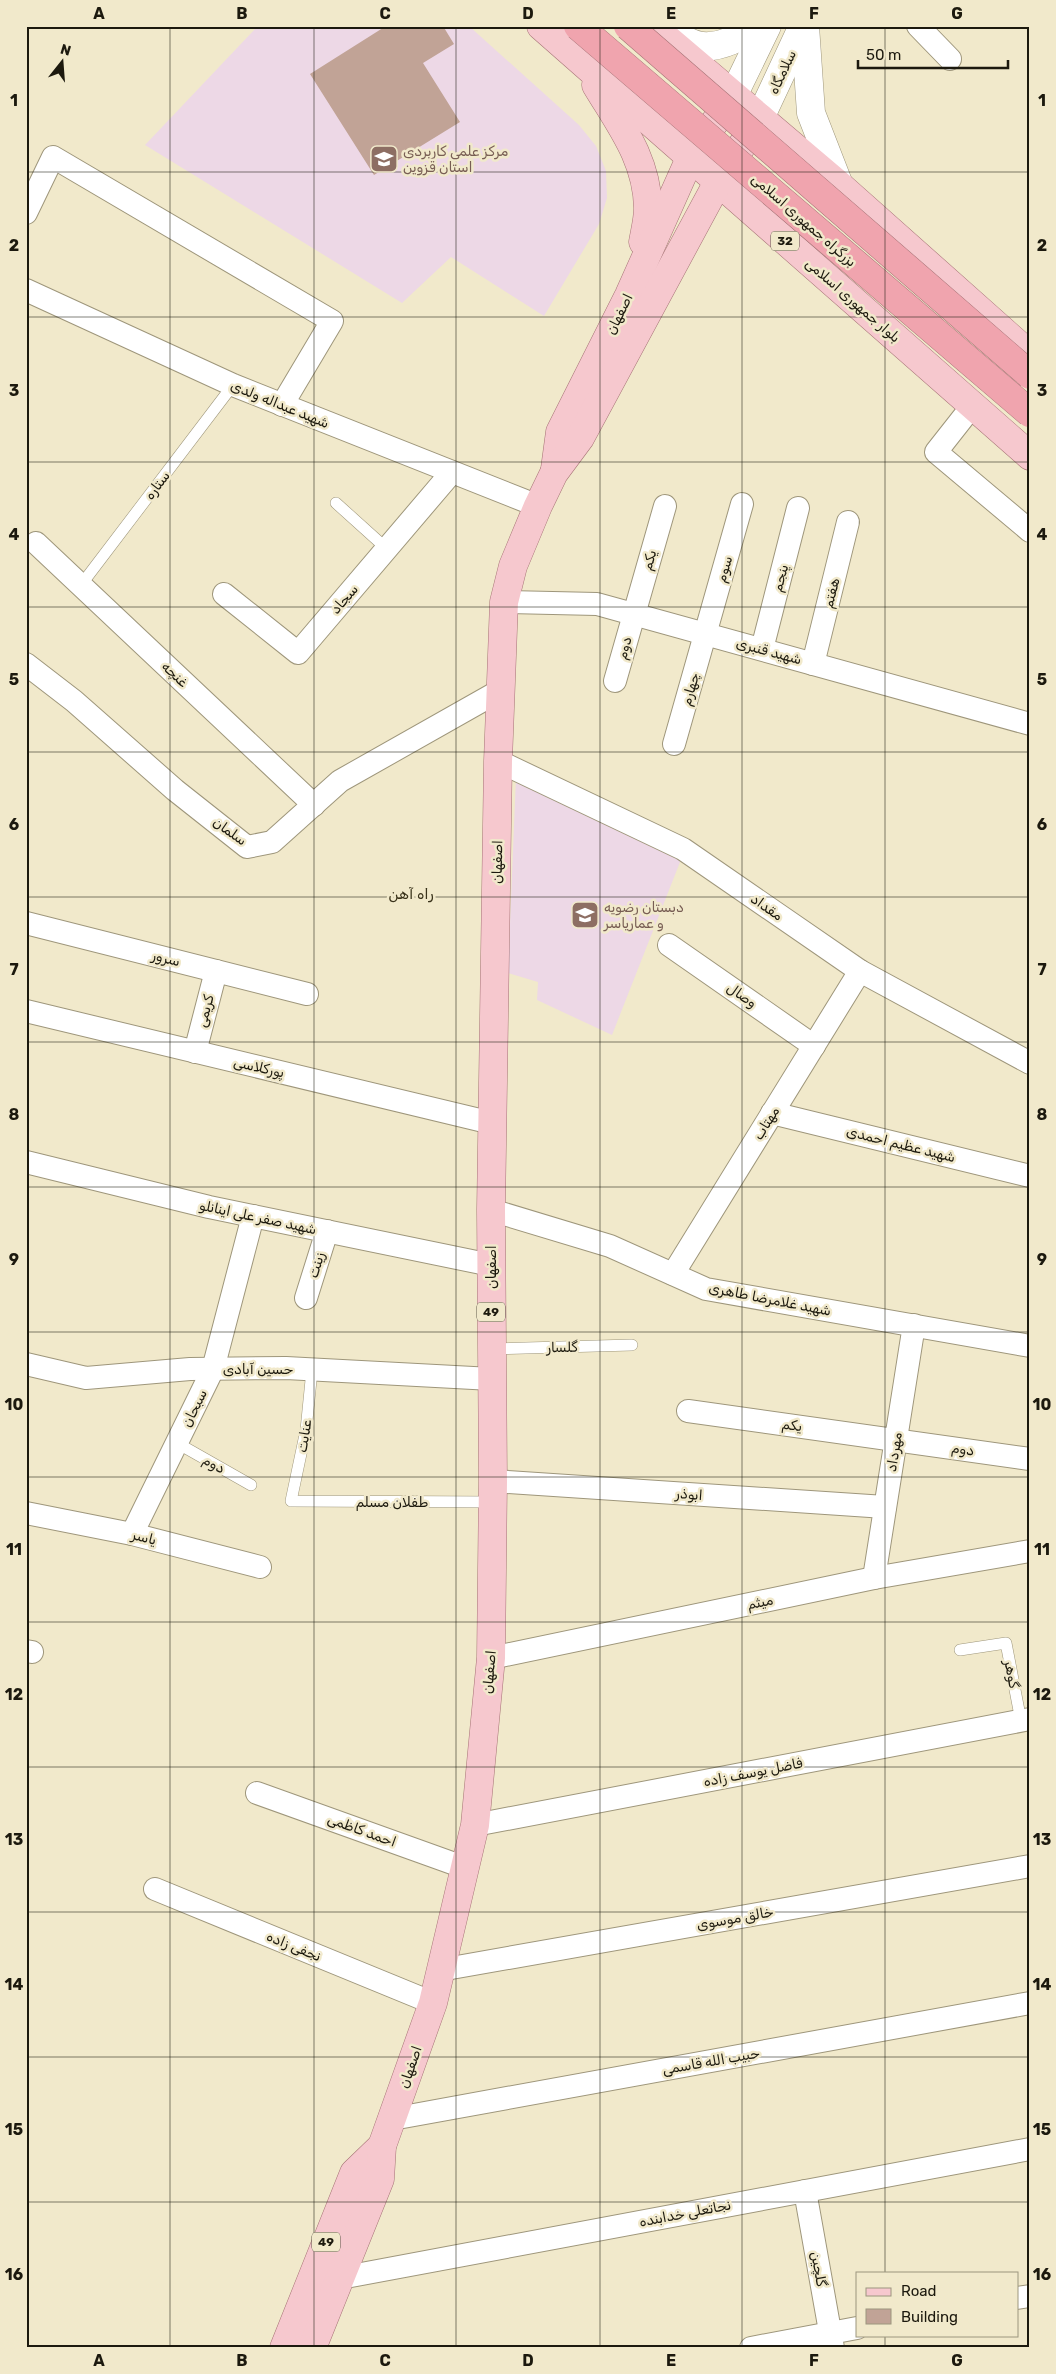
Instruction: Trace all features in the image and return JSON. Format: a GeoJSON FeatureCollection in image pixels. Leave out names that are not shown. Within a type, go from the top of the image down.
{"type":"FeatureCollection","features":[{"type":"Feature","properties":{"kind":"highway","name":"بزرگراه جمهوری اسلامی"},"geometry":{"type":"LineString","coordinates":[[578,26],[1030,413]]}},
{"type":"Feature","properties":{"kind":"highway"},"geometry":{"type":"LineString","coordinates":[[628,26],[1030,375]]}},
{"type":"Feature","properties":{"kind":"main road","name":"بلوار جمهوری اسلامی"},"geometry":{"type":"LineString","coordinates":[[541,26],[1030,456]]}},
{"type":"Feature","properties":{"kind":"main road"},"geometry":{"type":"LineString","coordinates":[[652,26],[839,185],[1030,355]]}},
{"type":"Feature","properties":{"kind":"main road"},"geometry":{"type":"LineString","coordinates":[[656,26],[701,46],[722,44],[741,37],[758,26]]}},
{"type":"Feature","properties":{"kind":"main road"},"geometry":{"type":"LineString","coordinates":[[733,96],[767,26]]}},
{"type":"Feature","properties":{"kind":"main road"},"geometry":{"type":"LineString","coordinates":[[804,26],[811,113],[839,185]]}},
{"type":"Feature","properties":{"kind":"main road","name":"سلامگاه"},"geometry":{"type":"LineString","coordinates":[[760,118],[804,26]]}},
{"type":"Feature","properties":{"kind":"main road"},"geometry":{"type":"LineString","coordinates":[[584,65],[637,152],[645,185],[648,209],[639,270]]}},
{"type":"Feature","properties":{"kind":"main road","name":"اصفهان"},"geometry":{"type":"LineString","coordinates":[[554,473],[560,432],[629,295],[691,156],[733,96]]}},
{"type":"Feature","properties":{"kind":"main road","name":"اصفهان"},"geometry":{"type":"LineString","coordinates":[[312,2348],[380,2179],[382,2146],[432,2003],[475,1825],[491,1658],[493,1491],[492,1123],[498,762],[504,602],[513,566],[554,473],[580,438],[718,182],[760,118]]}},
{"type":"Feature","properties":{"kind":"main road","name":"اصفهان"},"geometry":{"type":"LineString","coordinates":[[284,2348],[354,2173],[382,2146]]}},
{"type":"Feature","properties":{"kind":"street"},"geometry":{"type":"LineString","coordinates":[[918,26],[950,58]]}},
{"type":"Feature","properties":{"kind":"street"},"geometry":{"type":"LineString","coordinates":[[26,214],[53,157],[332,321],[282,405]]}},
{"type":"Feature","properties":{"kind":"street","name":"شهید عبداله ولدی"},"geometry":{"type":"LineString","coordinates":[[26,290],[233,385],[538,506]]}},
{"type":"Feature","properties":{"kind":"street"},"geometry":{"type":"LineString","coordinates":[[972,405],[936,452],[1030,531]]}},
{"type":"Feature","properties":{"kind":"street","name":"سجاد"},"geometry":{"type":"LineString","coordinates":[[224,594],[298,653],[452,472]]}},
{"type":"Feature","properties":{"kind":"street","name":"سوم"},"geometry":{"type":"LineString","coordinates":[[705,634],[742,504]]}},
{"type":"Feature","properties":{"kind":"street","name":"یکم"},"geometry":{"type":"LineString","coordinates":[[633,614],[665,506]]}},
{"type":"Feature","properties":{"kind":"street","name":"پنجم"},"geometry":{"type":"LineString","coordinates":[[762,649],[798,508]]}},
{"type":"Feature","properties":{"kind":"street","name":"هفتم"},"geometry":{"type":"LineString","coordinates":[[813,664],[848,522]]}},
{"type":"Feature","properties":{"kind":"street","name":"غنچه"},"geometry":{"type":"LineString","coordinates":[[36,543],[314,805]]}},
{"type":"Feature","properties":{"kind":"street","name":"شهید قنبری"},"geometry":{"type":"LineString","coordinates":[[504,602],[597,604],[1030,724]]}},
{"type":"Feature","properties":{"kind":"street","name":"دوم"},"geometry":{"type":"LineString","coordinates":[[615,681],[633,614]]}},
{"type":"Feature","properties":{"kind":"street","name":"چهارم"},"geometry":{"type":"LineString","coordinates":[[674,744],[705,634]]}},
{"type":"Feature","properties":{"kind":"street","name":"سلمان"},"geometry":{"type":"LineString","coordinates":[[26,664],[74,701],[175,790],[247,847],[272,842],[340,781],[501,690]]}},
{"type":"Feature","properties":{"kind":"street","name":"مقداد"},"geometry":{"type":"LineString","coordinates":[[498,762],[683,849],[860,971],[1030,1063]]}},
{"type":"Feature","properties":{"kind":"street","name":"سرور"},"geometry":{"type":"LineString","coordinates":[[26,923],[307,994]]}},
{"type":"Feature","properties":{"kind":"street","name":"وصال"},"geometry":{"type":"LineString","coordinates":[[669,945],[814,1046]]}},
{"type":"Feature","properties":{"kind":"street","name":"کریمی"},"geometry":{"type":"LineString","coordinates":[[195,1052],[216,970]]}},
{"type":"Feature","properties":{"kind":"street","name":"مهتاب"},"geometry":{"type":"LineString","coordinates":[[673,1274],[860,971]]}},
{"type":"Feature","properties":{"kind":"street","name":"پورکلاسی"},"geometry":{"type":"LineString","coordinates":[[26,1012],[492,1123]]}},
{"type":"Feature","properties":{"kind":"street","name":"شهید عظیم احمدی"},"geometry":{"type":"LineString","coordinates":[[772,1113],[1030,1176]]}},
{"type":"Feature","properties":{"kind":"street","name":"شهید صفر علی اینانلو"},"geometry":{"type":"LineString","coordinates":[[26,1162],[253,1216],[491,1265]]}},
{"type":"Feature","properties":{"kind":"street","name":"شهید غلامرضا طاهری"},"geometry":{"type":"LineString","coordinates":[[491,1210],[610,1246],[706,1289],[1030,1346]]}},
{"type":"Feature","properties":{"kind":"street","name":"سبحان"},"geometry":{"type":"LineString","coordinates":[[132,1534],[214,1369],[253,1216]]}},
{"type":"Feature","properties":{"kind":"street","name":"زینت"},"geometry":{"type":"LineString","coordinates":[[306,1298],[327,1231]]}},
{"type":"Feature","properties":{"kind":"street","name":"مهرداد"},"geometry":{"type":"LineString","coordinates":[[874,1578],[914,1325]]}},
{"type":"Feature","properties":{"kind":"street","name":"حسین آبادی"},"geometry":{"type":"LineString","coordinates":[[26,1364],[86,1378],[214,1369],[312,1370],[492,1379]]}},
{"type":"Feature","properties":{"kind":"street","name":"یکم"},"geometry":{"type":"LineString","coordinates":[[688,1412],[896,1439]]}},
{"type":"Feature","properties":{"kind":"street","name":"دوم"},"geometry":{"type":"LineString","coordinates":[[896,1439],[1030,1459]]}},
{"type":"Feature","properties":{"kind":"street","name":"ابوذر"},"geometry":{"type":"LineString","coordinates":[[493,1491],[885,1507]]}},
{"type":"Feature","properties":{"kind":"street","name":"یاسر"},"geometry":{"type":"LineString","coordinates":[[26,1513],[132,1534],[260,1568]]}},
{"type":"Feature","properties":{"kind":"street","name":"میثم"},"geometry":{"type":"LineString","coordinates":[[491,1658],[874,1578],[1030,1551]]}},
{"type":"Feature","properties":{"kind":"street","name":"فاضل یوسف زاده"},"geometry":{"type":"LineString","coordinates":[[475,1825],[1026,1720]]}},
{"type":"Feature","properties":{"kind":"street","name":"احمد کاظمی"},"geometry":{"type":"LineString","coordinates":[[257,1792],[466,1868]]}},
{"type":"Feature","properties":{"kind":"street","name":"خالق موسوی"},"geometry":{"type":"LineString","coordinates":[[440,1970],[1030,1866]]}},
{"type":"Feature","properties":{"kind":"street","name":"نجفی زاده"},"geometry":{"type":"LineString","coordinates":[[155,1889],[432,2003]]}},
{"type":"Feature","properties":{"kind":"street","name":"حبیب الله قاسمی"},"geometry":{"type":"LineString","coordinates":[[392,2119],[1030,2003]]}},
{"type":"Feature","properties":{"kind":"street","name":"نجاتعلی خدابنده"},"geometry":{"type":"LineString","coordinates":[[340,2278],[1030,2149]]}},
{"type":"Feature","properties":{"kind":"street","name":"گلچین"},"geometry":{"type":"LineString","coordinates":[[804,2191],[831,2340]]}},
{"type":"Feature","properties":{"kind":"street"},"geometry":{"type":"LineString","coordinates":[[752,2348],[831,2340],[856,2328]]}},
{"type":"Feature","properties":{"kind":"lane","name":"ستاره"},"geometry":{"type":"LineString","coordinates":[[81,585],[233,385]]}},
{"type":"Feature","properties":{"kind":"lane"},"geometry":{"type":"LineString","coordinates":[[336,503],[387,549]]}},
{"type":"Feature","properties":{"kind":"lane","name":"گلسار"},"geometry":{"type":"LineString","coordinates":[[492,1349],[632,1346]]}},
{"type":"Feature","properties":{"kind":"lane","name":"عنایت"},"geometry":{"type":"LineString","coordinates":[[291,1502],[306,1430],[312,1370]]}},
{"type":"Feature","properties":{"kind":"lane","name":"دوم"},"geometry":{"type":"LineString","coordinates":[[177,1444],[251,1485]]}},
{"type":"Feature","properties":{"kind":"lane","name":"طفلان مسلم"},"geometry":{"type":"LineString","coordinates":[[291,1502],[493,1491]]}},
{"type":"Feature","properties":{"kind":"lane","name":"گوهر"},"geometry":{"type":"LineString","coordinates":[[960,1650],[1006,1643],[1026,1720]]}},
{"type":"Feature","properties":{"kind":"shaded area","name":"مرکز علمی کاربردی استان قزوین"},"geometry":{"type":"Polygon","coordinates":[[[258,26],[469,26],[579,125],[596,146],[606,171],[607,198],[599,224],[544,316],[451,257],[402,303],[145,145],[258,26]]]}},
{"type":"Feature","properties":{"kind":"shaded area","name":"دبستان رضویه و عماریاسر"},"geometry":{"type":"Polygon","coordinates":[[[516,777],[682,857],[612,1035],[537,1000],[538,982],[508,973],[516,777]]]}},
{"type":"Feature","properties":{"kind":"building"},"geometry":{"type":"Polygon","coordinates":[[[386,26],[443,26],[454,44],[423,63],[460,122],[374,175],[310,74],[386,26]]]}},
{"type":"Feature","properties":{"kind":"place","name":"مرکز علمی کاربردی استان قزوین"},"geometry":{"type":"Point","coordinates":[384,159]}},
{"type":"Feature","properties":{"kind":"place","name":"دبستان رضویه و عماریاسر"},"geometry":{"type":"Point","coordinates":[585,915]}},
{"type":"Feature","properties":{"kind":"district","name":"راه آهن"},"geometry":{"type":"Point","coordinates":[411,894]}}]}
